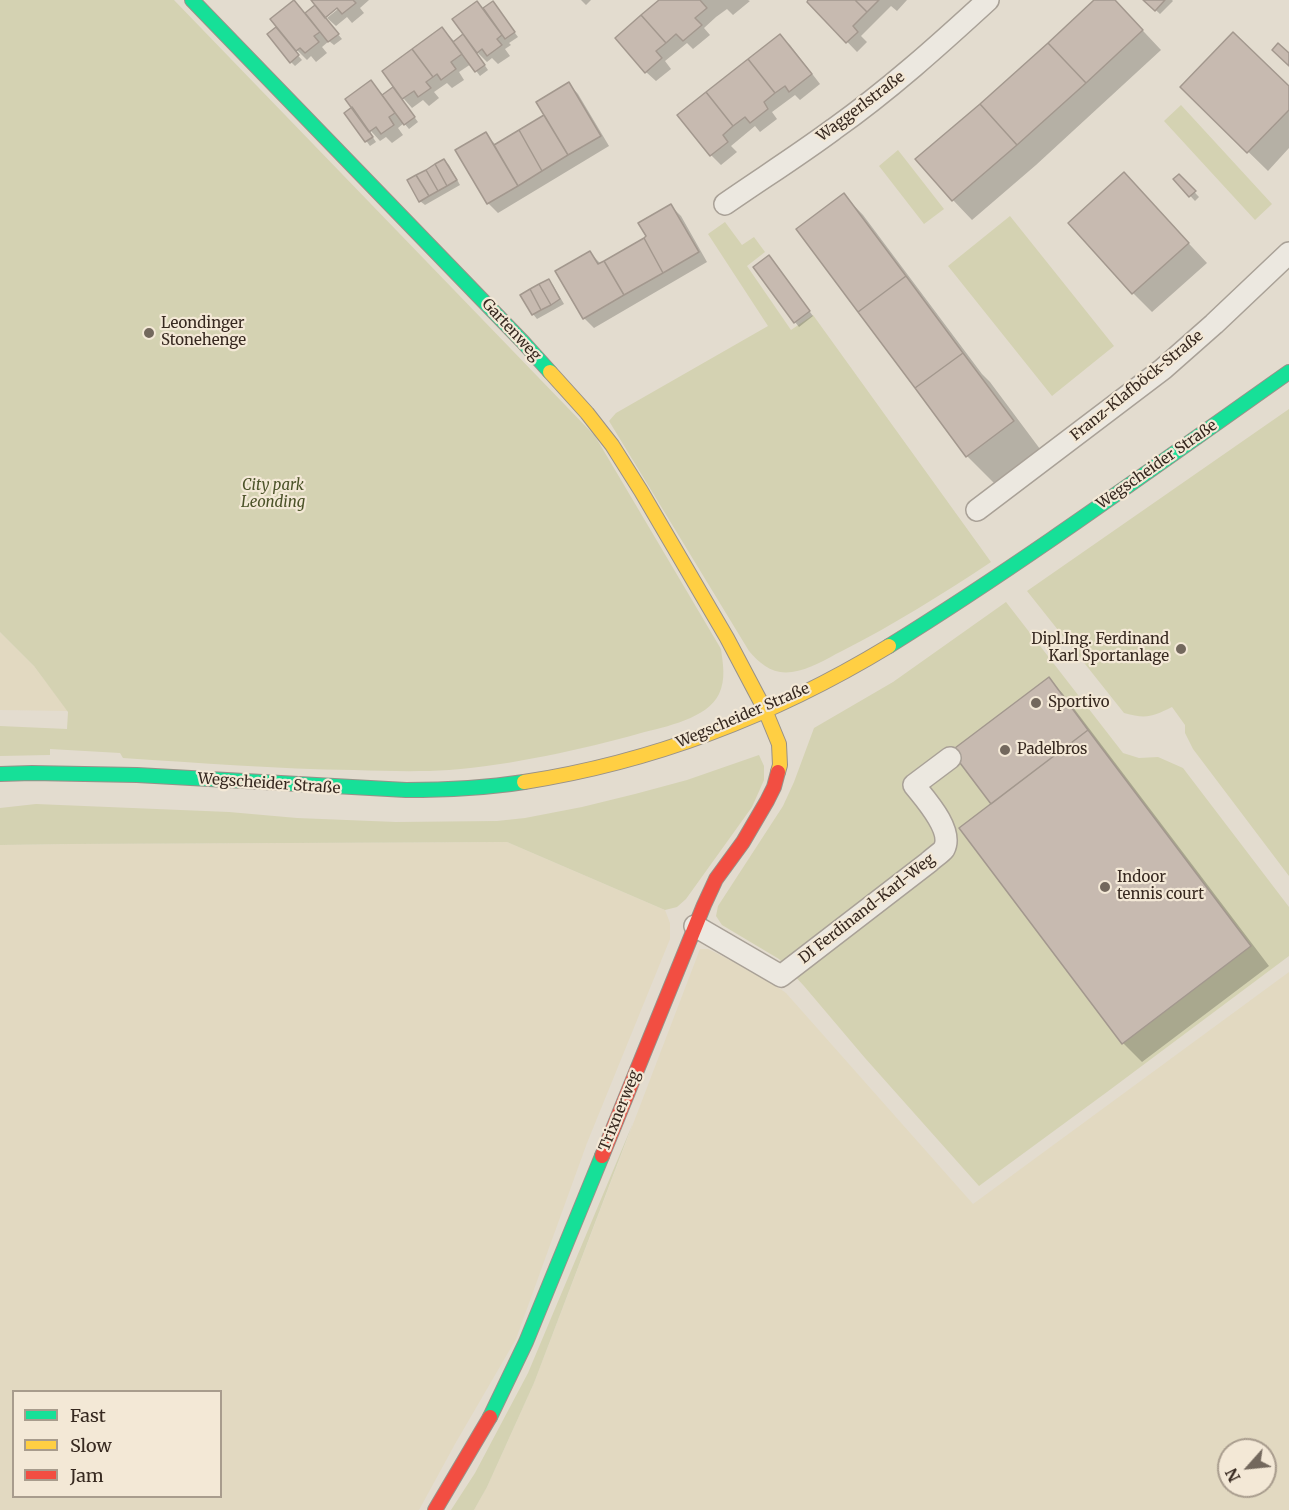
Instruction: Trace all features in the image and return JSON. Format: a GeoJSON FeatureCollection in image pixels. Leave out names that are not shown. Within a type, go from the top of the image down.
{"type":"FeatureCollection","features":[{"type":"Feature","properties":{"kind":"street","name":"Gartenweg"},"geometry":{"type":"LineString","coordinates":[[192,0],[523,342],[587,413],[612,445],[641,490],[727,638],[765,710]]}},
{"type":"Feature","properties":{"kind":"street","name":"Waggerlstraße"},"geometry":{"type":"LineString","coordinates":[[726,204],[835,128],[896,81],[988,0]]}},
{"type":"Feature","properties":{"kind":"street","name":"Franz-Klafböck-Straße"},"geometry":{"type":"LineString","coordinates":[[977,510],[1163,369],[1289,252]]}},
{"type":"Feature","properties":{"kind":"street","name":"Wegscheider Straße"},"geometry":{"type":"LineString","coordinates":[[0,774],[127,775],[363,790],[444,790],[513,784],[594,769],[645,756],[704,736],[798,696],[879,651],[971,594],[1289,372]]}},
{"type":"Feature","properties":{"kind":"street","name":"Trixnerweg"},"geometry":{"type":"LineString","coordinates":[[435,1510],[490,1416],[526,1342],[716,879],[743,842],[774,787],[780,765],[779,744],[765,710]]}},
{"type":"Feature","properties":{"kind":"street","name":"DI Ferdinand-Karl-Weg"},"geometry":{"type":"LineString","coordinates":[[695,926],[781,976],[944,848],[943,825],[915,785],[950,758]]}},
{"type":"Feature","properties":{"kind":"shaded area"},"geometry":{"type":"Polygon","coordinates":[[[0,632],[34,666],[68,711],[0,710],[0,632]]]}},
{"type":"Feature","properties":{"kind":"shaded area"},"geometry":{"type":"Polygon","coordinates":[[[507,842],[665,910],[670,923],[670,939],[587,1143],[516,1339],[419,1510],[0,1510],[0,845],[507,842]]]}},
{"type":"Feature","properties":{"kind":"shaded area"},"geometry":{"type":"Polygon","coordinates":[[[700,949],[708,949],[762,976],[786,993],[973,1204],[1289,972],[1289,1510],[474,1510],[487,1487],[534,1383],[700,949]]]}},
{"type":"Feature","properties":{"kind":"green space","name":"City park Leonding"},"geometry":{"type":"Polygon","coordinates":[[[0,0],[174,0],[595,436],[721,649],[723,683],[713,702],[696,715],[662,728],[521,761],[449,770],[390,771],[267,767],[123,758],[120,753],[50,749],[50,755],[0,756],[0,726],[67,729],[68,712],[34,666],[0,632],[0,0]]]}},
{"type":"Feature","properties":{"kind":"green space"},"geometry":{"type":"Polygon","coordinates":[[[1181,105],[1272,204],[1255,220],[1164,121],[1181,105]]]}},
{"type":"Feature","properties":{"kind":"green space"},"geometry":{"type":"Polygon","coordinates":[[[898,150],[944,209],[924,224],[879,166],[898,150]]]}},
{"type":"Feature","properties":{"kind":"green space"},"geometry":{"type":"Polygon","coordinates":[[[1010,216],[1114,346],[1052,396],[948,266],[1010,216]]]}},
{"type":"Feature","properties":{"kind":"green space"},"geometry":{"type":"Polygon","coordinates":[[[725,222],[742,245],[754,237],[765,252],[747,266],[791,330],[813,315],[991,562],[880,631],[817,664],[792,672],[779,672],[768,668],[749,651],[609,421],[616,413],[768,326],[708,234],[725,222]]]}},
{"type":"Feature","properties":{"kind":"green space","name":"Dipl.Ing. Ferdinand Karl Sportanlage"},"geometry":{"type":"Polygon","coordinates":[[[1289,409],[1289,876],[1193,749],[1185,733],[1185,725],[1172,707],[1149,716],[1124,713],[1027,591],[1289,409]]]}},
{"type":"Feature","properties":{"kind":"green space"},"geometry":{"type":"Polygon","coordinates":[[[1006,602],[1123,753],[1139,758],[1158,757],[1183,768],[1289,907],[1289,956],[979,1186],[779,959],[722,925],[716,916],[718,906],[783,806],[814,728],[893,682],[1006,602]]]}},
{"type":"Feature","properties":{"kind":"green space"},"geometry":{"type":"Polygon","coordinates":[[[759,755],[764,766],[764,780],[752,807],[686,899],[677,907],[665,910],[507,842],[0,845],[0,808],[36,804],[396,822],[497,821],[582,807],[635,794],[687,780],[759,755]]]}},
{"type":"Feature","properties":{"kind":"green space"},"geometry":{"type":"Polygon","coordinates":[[[633,1123],[534,1383],[487,1487],[474,1510],[451,1510],[475,1473],[528,1373],[633,1123]]]}},
{"type":"Feature","properties":{"kind":"building"},"geometry":{"type":"Polygon","coordinates":[[[294,0],[320,32],[314,36],[319,42],[305,53],[300,48],[296,51],[270,19],[294,0]]]}},
{"type":"Feature","properties":{"kind":"building"},"geometry":{"type":"Polygon","coordinates":[[[311,0],[353,0],[356,3],[342,14],[337,8],[325,18],[311,0]]]}},
{"type":"Feature","properties":{"kind":"building"},"geometry":{"type":"Polygon","coordinates":[[[659,0],[700,0],[707,8],[695,18],[702,25],[683,41],[676,34],[666,43],[641,15],[659,0]]]}},
{"type":"Feature","properties":{"kind":"building"},"geometry":{"type":"Polygon","coordinates":[[[808,0],[855,0],[867,12],[853,26],[858,32],[846,43],[807,2],[808,0]]]}},
{"type":"Feature","properties":{"kind":"building"},"geometry":{"type":"Polygon","coordinates":[[[855,0],[879,0],[867,12],[855,0]]]}},
{"type":"Feature","properties":{"kind":"building"},"geometry":{"type":"Polygon","coordinates":[[[1094,0],[1115,0],[1143,30],[1086,83],[1048,43],[1094,0]]]}},
{"type":"Feature","properties":{"kind":"building"},"geometry":{"type":"Polygon","coordinates":[[[1143,0],[1165,0],[1155,11],[1143,0]]]}},
{"type":"Feature","properties":{"kind":"building"},"geometry":{"type":"Polygon","coordinates":[[[477,1],[502,35],[497,39],[502,45],[487,56],[482,49],[477,53],[452,19],[477,1]]]}},
{"type":"Feature","properties":{"kind":"building"},"geometry":{"type":"Polygon","coordinates":[[[493,1],[515,32],[505,39],[483,8],[493,1]]]}},
{"type":"Feature","properties":{"kind":"building"},"geometry":{"type":"Polygon","coordinates":[[[315,5],[339,34],[328,42],[305,13],[315,5]]]}},
{"type":"Feature","properties":{"kind":"building"},"geometry":{"type":"Polygon","coordinates":[[[641,15],[666,43],[656,51],[662,58],[645,73],[615,38],[641,15]]]}},
{"type":"Feature","properties":{"kind":"building"},"geometry":{"type":"Polygon","coordinates":[[[276,27],[299,55],[290,63],[267,34],[276,27]]]}},
{"type":"Feature","properties":{"kind":"building"},"geometry":{"type":"Polygon","coordinates":[[[442,27],[462,54],[451,62],[456,69],[441,80],[437,74],[433,77],[412,49],[442,27]]]}},
{"type":"Feature","properties":{"kind":"building"},"geometry":{"type":"Polygon","coordinates":[[[1233,32],[1289,86],[1289,110],[1247,153],[1180,87],[1233,32]]]}},
{"type":"Feature","properties":{"kind":"building"},"geometry":{"type":"Polygon","coordinates":[[[463,34],[485,65],[475,72],[453,42],[463,34]]]}},
{"type":"Feature","properties":{"kind":"building"},"geometry":{"type":"Polygon","coordinates":[[[780,34],[812,74],[789,92],[785,86],[775,93],[748,59],[780,34]]]}},
{"type":"Feature","properties":{"kind":"building"},"geometry":{"type":"Polygon","coordinates":[[[1048,43],[1086,83],[1017,145],[980,104],[1048,43]]]}},
{"type":"Feature","properties":{"kind":"building"},"geometry":{"type":"Polygon","coordinates":[[[1278,43],[1289,53],[1289,66],[1272,50],[1278,43]]]}},
{"type":"Feature","properties":{"kind":"building"},"geometry":{"type":"Polygon","coordinates":[[[412,49],[433,77],[426,82],[431,88],[418,97],[414,91],[402,99],[382,71],[412,49]]]}},
{"type":"Feature","properties":{"kind":"building"},"geometry":{"type":"Polygon","coordinates":[[[748,59],[775,93],[764,102],[768,109],[750,123],[745,117],[733,126],[706,92],[748,59]]]}},
{"type":"Feature","properties":{"kind":"building"},"geometry":{"type":"Polygon","coordinates":[[[371,80],[395,113],[389,117],[394,125],[381,134],[376,127],[369,132],[345,99],[371,80]]]}},
{"type":"Feature","properties":{"kind":"building"},"geometry":{"type":"Polygon","coordinates":[[[569,82],[601,136],[568,155],[536,102],[569,82]]]}},
{"type":"Feature","properties":{"kind":"building"},"geometry":{"type":"Polygon","coordinates":[[[393,87],[415,117],[404,125],[382,95],[393,87]]]}},
{"type":"Feature","properties":{"kind":"building"},"geometry":{"type":"Polygon","coordinates":[[[706,92],[733,126],[723,135],[728,142],[710,156],[677,115],[706,92]]]}},
{"type":"Feature","properties":{"kind":"building"},"geometry":{"type":"Polygon","coordinates":[[[980,104],[1017,145],[952,201],[915,159],[980,104]]]}},
{"type":"Feature","properties":{"kind":"building"},"geometry":{"type":"Polygon","coordinates":[[[352,107],[373,137],[365,142],[344,113],[352,107]]]}},
{"type":"Feature","properties":{"kind":"building"},"geometry":{"type":"Polygon","coordinates":[[[544,115],[568,155],[542,171],[519,130],[544,115]]]}},
{"type":"Feature","properties":{"kind":"building"},"geometry":{"type":"Polygon","coordinates":[[[519,130],[542,171],[518,186],[494,145],[519,130]]]}},
{"type":"Feature","properties":{"kind":"building"},"geometry":{"type":"Polygon","coordinates":[[[486,132],[518,186],[487,204],[455,150],[486,132]]]}},
{"type":"Feature","properties":{"kind":"building"},"geometry":{"type":"Polygon","coordinates":[[[444,159],[457,180],[447,186],[435,164],[444,159]]]}},
{"type":"Feature","properties":{"kind":"building"},"geometry":{"type":"Polygon","coordinates":[[[435,164],[447,186],[438,191],[426,170],[435,164]]]}},
{"type":"Feature","properties":{"kind":"building"},"geometry":{"type":"Polygon","coordinates":[[[426,170],[438,191],[429,196],[416,175],[426,170]]]}},
{"type":"Feature","properties":{"kind":"building"},"geometry":{"type":"Polygon","coordinates":[[[1124,172],[1189,243],[1132,294],[1068,223],[1124,172]]]}},
{"type":"Feature","properties":{"kind":"building"},"geometry":{"type":"Polygon","coordinates":[[[1179,174],[1196,191],[1189,197],[1173,179],[1179,174]]]}},
{"type":"Feature","properties":{"kind":"building"},"geometry":{"type":"Polygon","coordinates":[[[416,175],[429,196],[419,202],[407,180],[416,175]]]}},
{"type":"Feature","properties":{"kind":"building"},"geometry":{"type":"Polygon","coordinates":[[[844,193],[906,276],[858,312],[796,229],[844,193]]]}},
{"type":"Feature","properties":{"kind":"building"},"geometry":{"type":"Polygon","coordinates":[[[671,204],[699,252],[663,273],[638,223],[671,204]]]}},
{"type":"Feature","properties":{"kind":"building"},"geometry":{"type":"Polygon","coordinates":[[[644,238],[663,273],[624,295],[604,261],[644,238]]]}},
{"type":"Feature","properties":{"kind":"building"},"geometry":{"type":"Polygon","coordinates":[[[590,251],[598,264],[604,261],[624,295],[583,319],[555,271],[590,251]]]}},
{"type":"Feature","properties":{"kind":"building"},"geometry":{"type":"Polygon","coordinates":[[[769,255],[810,311],[794,323],[753,267],[769,255]]]}},
{"type":"Feature","properties":{"kind":"building"},"geometry":{"type":"Polygon","coordinates":[[[906,276],[963,353],[915,388],[858,312],[906,276]]]}},
{"type":"Feature","properties":{"kind":"building"},"geometry":{"type":"Polygon","coordinates":[[[549,279],[560,299],[551,305],[539,284],[549,279]]]}},
{"type":"Feature","properties":{"kind":"building"},"geometry":{"type":"Polygon","coordinates":[[[539,284],[551,305],[541,310],[530,289],[539,284]]]}},
{"type":"Feature","properties":{"kind":"building"},"geometry":{"type":"Polygon","coordinates":[[[530,289],[541,310],[532,315],[520,295],[530,289]]]}},
{"type":"Feature","properties":{"kind":"building"},"geometry":{"type":"Polygon","coordinates":[[[963,353],[1014,421],[966,457],[915,388],[963,353]]]}},
{"type":"Feature","properties":{"kind":"building"},"geometry":{"type":"Polygon","coordinates":[[[1049,677],[1088,730],[991,804],[951,751],[1049,677]]]}},
{"type":"Feature","properties":{"kind":"building","name":"Indoor tennis court"},"geometry":{"type":"Polygon","coordinates":[[[1088,730],[1251,946],[1122,1044],[959,828],[1088,730]]]}},
{"type":"Feature","properties":{"kind":"traffic: fast"},"geometry":{"type":"LineString","coordinates":[[192,0],[550,372]]}},
{"type":"Feature","properties":{"kind":"traffic: fast"},"geometry":{"type":"LineString","coordinates":[[889,646],[1041,546],[1289,372]]}},
{"type":"Feature","properties":{"kind":"traffic: fast"},"geometry":{"type":"LineString","coordinates":[[0,774],[137,775],[406,790],[436,790],[524,782]]}},
{"type":"Feature","properties":{"kind":"traffic: fast"},"geometry":{"type":"LineString","coordinates":[[490,1417],[526,1342],[602,1156]]}},
{"type":"Feature","properties":{"kind":"traffic: slow"},"geometry":{"type":"LineString","coordinates":[[550,372],[612,445],[727,638],[765,710],[779,744],[778,772]]}},
{"type":"Feature","properties":{"kind":"traffic: slow"},"geometry":{"type":"LineString","coordinates":[[524,782],[620,762],[713,732],[803,693],[889,646]]}},
{"type":"Feature","properties":{"kind":"traffic: jam"},"geometry":{"type":"LineString","coordinates":[[602,1156],[704,905],[716,879],[743,842],[767,801],[778,772]]}},
{"type":"Feature","properties":{"kind":"traffic: jam"},"geometry":{"type":"LineString","coordinates":[[435,1510],[490,1417]]}},
{"type":"Feature","properties":{"kind":"place","name":"Leondinger Stonehenge"},"geometry":{"type":"Point","coordinates":[149,333]}},
{"type":"Feature","properties":{"kind":"place","name":"Dipl.Ing. Ferdinand Karl Sportanlage"},"geometry":{"type":"Point","coordinates":[1181,649]}},
{"type":"Feature","properties":{"kind":"place","name":"Sportivo"},"geometry":{"type":"Point","coordinates":[1036,703]}},
{"type":"Feature","properties":{"kind":"place","name":"Padelbros"},"geometry":{"type":"Point","coordinates":[1005,750]}},
{"type":"Feature","properties":{"kind":"place","name":"Indoor tennis court"},"geometry":{"type":"Point","coordinates":[1105,887]}}]}
